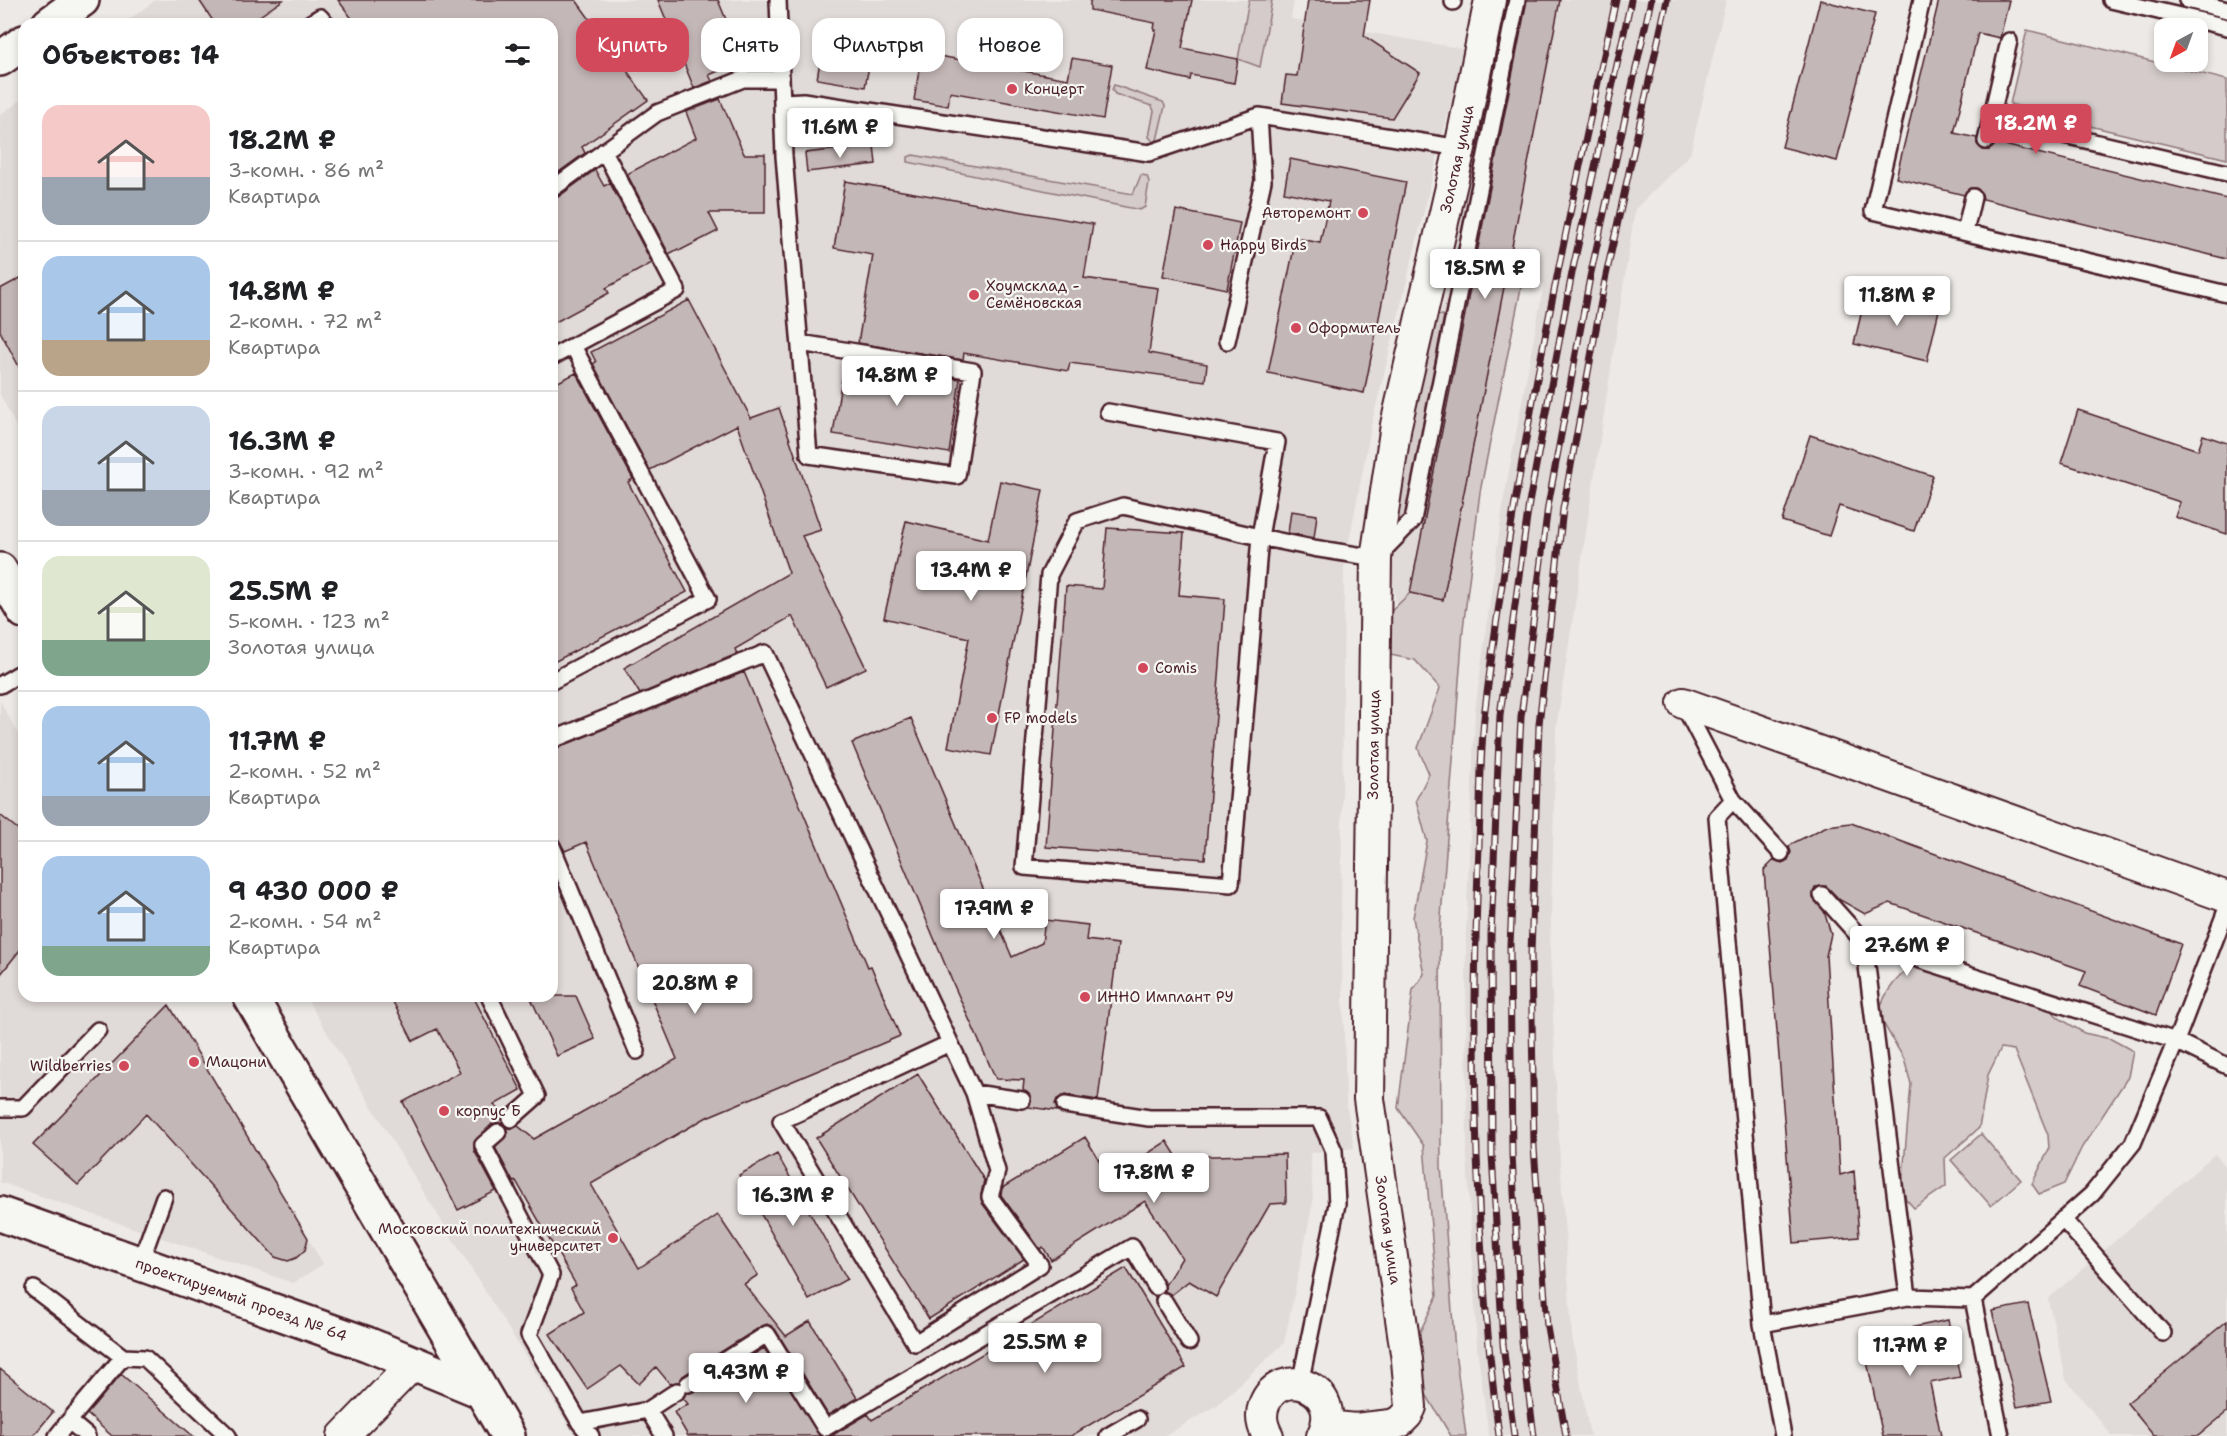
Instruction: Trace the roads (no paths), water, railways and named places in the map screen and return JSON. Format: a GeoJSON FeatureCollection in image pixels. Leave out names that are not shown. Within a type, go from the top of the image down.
{"type":"FeatureCollection","features":[{"type":"Feature","properties":{"kind":"street"},"geometry":{"type":"LineString","coordinates":[[57,18],[82,0]]}},
{"type":"Feature","properties":{"kind":"street","name":"Золотая улица"},"geometry":{"type":"LineString","coordinates":[[1300,1383],[1319,1394],[1325,1404],[1328,1414],[1324,1431],[1355,1429],[1392,1431],[1407,1415],[1411,1407],[1407,1360],[1369,1099],[1376,558],[1396,425],[1460,148],[1490,0]]}},
{"type":"Feature","properties":{"kind":"street"},"geometry":{"type":"LineString","coordinates":[[0,59],[18,46]]}},
{"type":"Feature","properties":{"kind":"street"},"geometry":{"type":"LineString","coordinates":[[0,570],[18,601]]}},
{"type":"Feature","properties":{"kind":"street"},"geometry":{"type":"LineString","coordinates":[[1683,703],[2227,897]]}},
{"type":"Feature","properties":{"kind":"street"},"geometry":{"type":"LineString","coordinates":[[254,1002],[508,1436]]}},
{"type":"Feature","properties":{"kind":"street","name":"проектируемый проезд № 64"},"geometry":{"type":"LineString","coordinates":[[0,1214],[414,1363],[481,1391]]}},
{"type":"Feature","properties":{"kind":"street"},"geometry":{"type":"LineString","coordinates":[[343,1436],[414,1363]]}},
{"type":"Feature","properties":{"kind":"street"},"geometry":{"type":"LineString","coordinates":[[1268,1436],[1262,1423],[1262,1410],[1266,1399],[1275,1389],[1287,1384],[1300,1383]]}},
{"type":"Feature","properties":{"kind":"lane"},"geometry":{"type":"LineString","coordinates":[[778,0],[784,156],[809,455],[957,476],[973,371],[800,343]]}},
{"type":"Feature","properties":{"kind":"lane"},"geometry":{"type":"LineString","coordinates":[[1108,412],[1277,442],[1260,537],[1231,884],[1024,867],[1048,575],[1077,521],[1123,506],[1260,537],[1313,548],[1376,558],[1413,520],[1517,0]]}},
{"type":"Feature","properties":{"kind":"lane"},"geometry":{"type":"LineString","coordinates":[[1922,0],[1873,211],[2227,294]]}},
{"type":"Feature","properties":{"kind":"lane"},"geometry":{"type":"LineString","coordinates":[[2111,0],[2227,27]]}},
{"type":"Feature","properties":{"kind":"lane"},"geometry":{"type":"LineString","coordinates":[[2187,0],[2227,10]]}},
{"type":"Feature","properties":{"kind":"lane"},"geometry":{"type":"LineString","coordinates":[[1986,141],[2009,41]]}},
{"type":"Feature","properties":{"kind":"lane"},"geometry":{"type":"LineString","coordinates":[[558,185],[657,113],[743,79],[781,79]]}},
{"type":"Feature","properties":{"kind":"lane"},"geometry":{"type":"LineString","coordinates":[[783,102],[802,101],[1149,153],[1259,116],[1460,148]]}},
{"type":"Feature","properties":{"kind":"lane"},"geometry":{"type":"LineString","coordinates":[[1227,341],[1263,181],[1259,116]]}},
{"type":"Feature","properties":{"kind":"lane"},"geometry":{"type":"LineString","coordinates":[[1991,118],[2227,173]]}},
{"type":"Feature","properties":{"kind":"lane"},"geometry":{"type":"LineString","coordinates":[[558,354],[678,290],[604,151]]}},
{"type":"Feature","properties":{"kind":"lane"},"geometry":{"type":"LineString","coordinates":[[1965,232],[1973,197]]}},
{"type":"Feature","properties":{"kind":"lane"},"geometry":{"type":"LineString","coordinates":[[558,678],[708,599],[573,346]]}},
{"type":"Feature","properties":{"kind":"lane"},"geometry":{"type":"LineString","coordinates":[[558,738],[765,653],[974,1093],[997,1171],[990,1197],[1040,1265],[915,1343],[781,1121],[950,1043]]}},
{"type":"Feature","properties":{"kind":"lane"},"geometry":{"type":"LineString","coordinates":[[0,685],[18,674]]}},
{"type":"Feature","properties":{"kind":"lane"},"geometry":{"type":"LineString","coordinates":[[1683,703],[1733,800],[1781,853]]}},
{"type":"Feature","properties":{"kind":"lane"},"geometry":{"type":"LineString","coordinates":[[1733,800],[1716,817],[1762,1324],[1783,1436]]}},
{"type":"Feature","properties":{"kind":"lane"},"geometry":{"type":"LineString","coordinates":[[558,861],[637,1052]]}},
{"type":"Feature","properties":{"kind":"lane"},"geometry":{"type":"LineString","coordinates":[[1822,895],[1864,942],[2176,1041],[2227,1066]]}},
{"type":"Feature","properties":{"kind":"lane"},"geometry":{"type":"LineString","coordinates":[[1762,1324],[1908,1297],[1973,1299],[2092,1194],[2133,1143],[2176,1041],[2227,908]]}},
{"type":"Feature","properties":{"kind":"lane"},"geometry":{"type":"LineString","coordinates":[[1864,942],[1908,1297]]}},
{"type":"Feature","properties":{"kind":"lane"},"geometry":{"type":"LineString","coordinates":[[492,1002],[537,1096],[511,1119]]}},
{"type":"Feature","properties":{"kind":"lane"},"geometry":{"type":"LineString","coordinates":[[0,1108],[23,1108],[98,1030]]}},
{"type":"Feature","properties":{"kind":"lane"},"geometry":{"type":"LineString","coordinates":[[974,1093],[1022,1100]]}},
{"type":"Feature","properties":{"kind":"lane"},"geometry":{"type":"LineString","coordinates":[[1065,1106],[1149,1118],[1319,1118],[1334,1151],[1337,1204],[1300,1383]]}},
{"type":"Feature","properties":{"kind":"lane"},"geometry":{"type":"LineString","coordinates":[[498,1132],[483,1145],[551,1275],[529,1335],[580,1423],[591,1436]]}},
{"type":"Feature","properties":{"kind":"lane"},"geometry":{"type":"LineString","coordinates":[[140,1263],[164,1197]]}},
{"type":"Feature","properties":{"kind":"lane"},"geometry":{"type":"LineString","coordinates":[[2063,1219],[2163,1332]]}},
{"type":"Feature","properties":{"kind":"lane"},"geometry":{"type":"LineString","coordinates":[[580,1423],[648,1410],[767,1334],[825,1428],[1132,1247],[1156,1287]]}},
{"type":"Feature","properties":{"kind":"lane"},"geometry":{"type":"LineString","coordinates":[[34,1289],[123,1357],[145,1358],[228,1436]]}},
{"type":"Feature","properties":{"kind":"lane"},"geometry":{"type":"LineString","coordinates":[[1973,1299],[2001,1436]]}},
{"type":"Feature","properties":{"kind":"lane"},"geometry":{"type":"LineString","coordinates":[[1164,1301],[1189,1342]]}},
{"type":"Feature","properties":{"kind":"lane"},"geometry":{"type":"LineString","coordinates":[[57,1436],[123,1357]]}},
{"type":"Feature","properties":{"kind":"lane"},"geometry":{"type":"LineString","coordinates":[[648,1410],[664,1436]]}},
{"type":"Feature","properties":{"kind":"lane"},"geometry":{"type":"LineString","coordinates":[[1108,1436],[1137,1419]]}},
{"type":"Feature","properties":{"kind":"lane"},"geometry":{"type":"LineString","coordinates":[[69,1421],[87,1436]]}},
{"type":"Feature","properties":{"kind":"railway"},"geometry":{"type":"LineString","coordinates":[[1499,1436],[1480,1224],[1475,1082],[1476,940],[1483,729],[1510,530],[1525,442],[1559,265],[1616,0]]}},
{"type":"Feature","properties":{"kind":"railway"},"geometry":{"type":"LineString","coordinates":[[1514,1436],[1503,1344],[1492,1154],[1491,935],[1500,715],[1529,503],[1572,273],[1631,0]]}},
{"type":"Feature","properties":{"kind":"railway"},"geometry":{"type":"LineString","coordinates":[[1534,1436],[1522,1341],[1512,1154],[1510,945],[1521,717],[1548,506],[1590,277],[1651,0]]}},
{"type":"Feature","properties":{"kind":"railway"},"geometry":{"type":"LineString","coordinates":[[1566,1436],[1547,1327],[1534,1147],[1531,953],[1539,724],[1563,509],[1605,280],[1667,0]]}},
{"type":"Feature","properties":{"kind":"place","name":"Концерт"},"geometry":{"type":"Point","coordinates":[1012,89]}},
{"type":"Feature","properties":{"kind":"place","name":"Авторемонт"},"geometry":{"type":"Point","coordinates":[1363,213]}},
{"type":"Feature","properties":{"kind":"place","name":"Happy Birds"},"geometry":{"type":"Point","coordinates":[1208,245]}},
{"type":"Feature","properties":{"kind":"place","name":"Хоумсклад - Семёновская"},"geometry":{"type":"Point","coordinates":[974,295]}},
{"type":"Feature","properties":{"kind":"place","name":"Оформитель"},"geometry":{"type":"Point","coordinates":[1296,328]}},
{"type":"Feature","properties":{"kind":"place","name":"Comis"},"geometry":{"type":"Point","coordinates":[1143,668]}},
{"type":"Feature","properties":{"kind":"place","name":"FP models"},"geometry":{"type":"Point","coordinates":[992,718]}},
{"type":"Feature","properties":{"kind":"place","name":"ИННО Имплант РУ"},"geometry":{"type":"Point","coordinates":[1085,997]}},
{"type":"Feature","properties":{"kind":"place","name":"Мацони"},"geometry":{"type":"Point","coordinates":[194,1062]}},
{"type":"Feature","properties":{"kind":"place","name":"Wildberries"},"geometry":{"type":"Point","coordinates":[124,1066]}},
{"type":"Feature","properties":{"kind":"place","name":"корпус Б"},"geometry":{"type":"Point","coordinates":[444,1111]}},
{"type":"Feature","properties":{"kind":"place","name":"Московский политехнический университет"},"geometry":{"type":"Point","coordinates":[613,1238]}}]}
